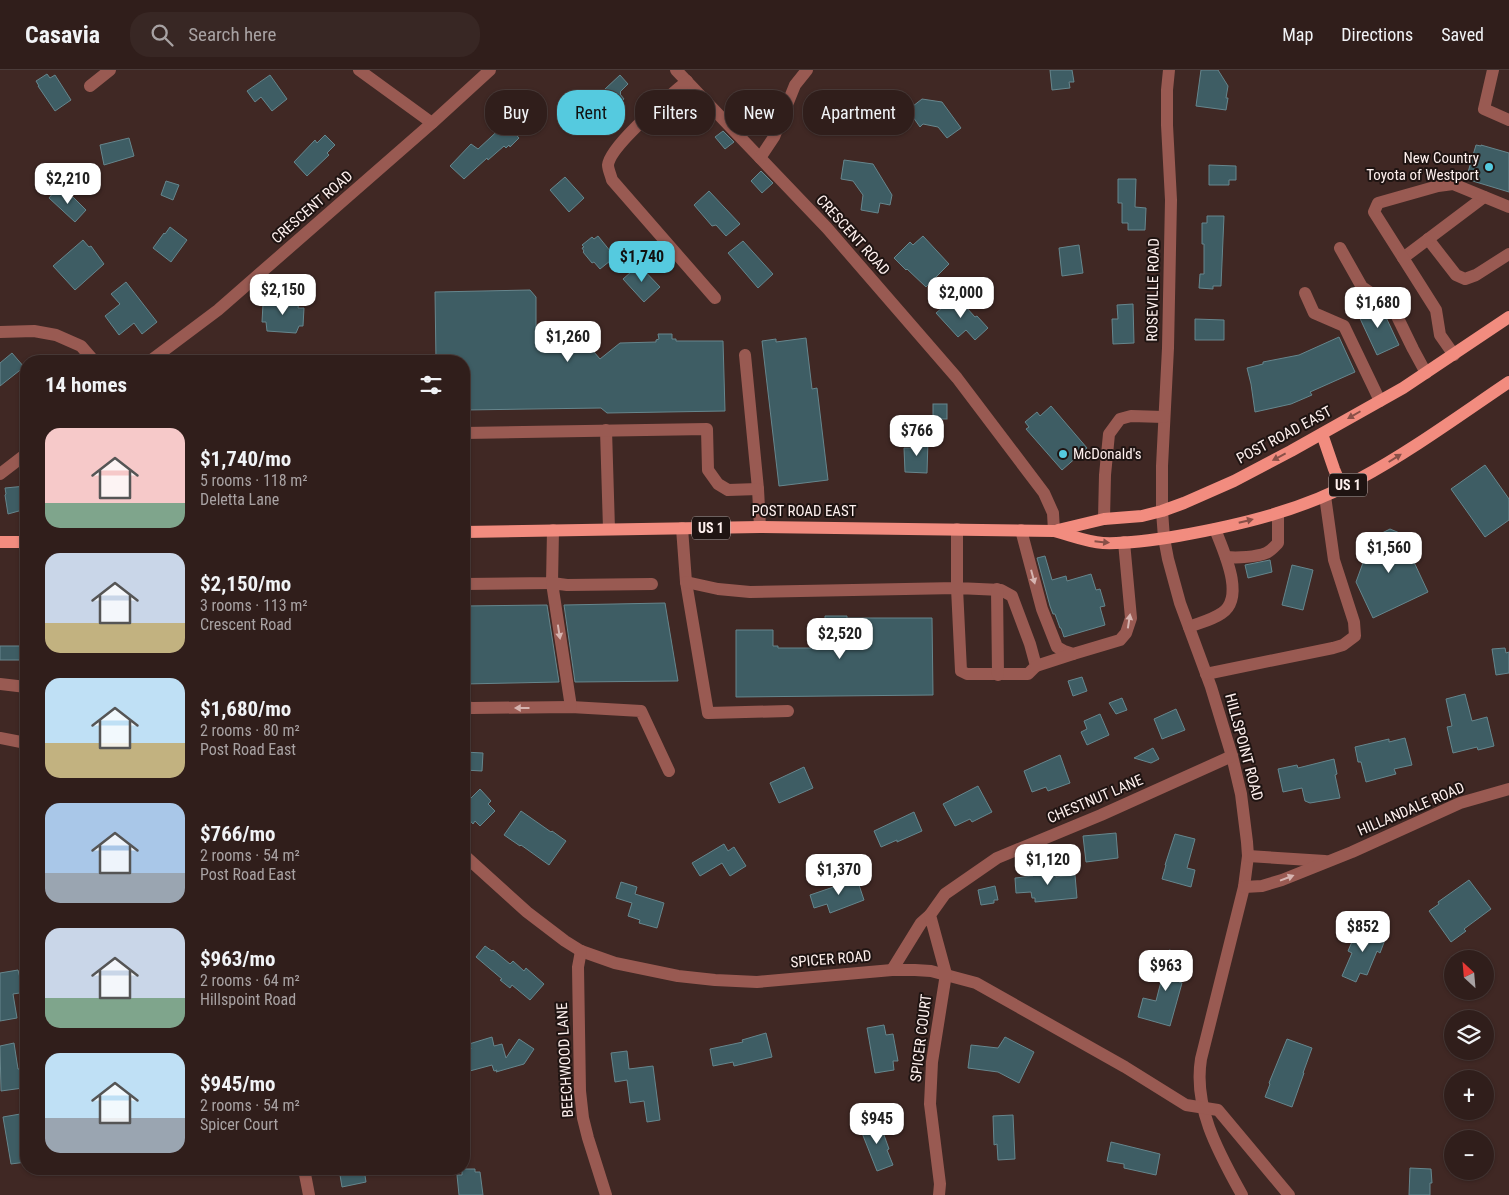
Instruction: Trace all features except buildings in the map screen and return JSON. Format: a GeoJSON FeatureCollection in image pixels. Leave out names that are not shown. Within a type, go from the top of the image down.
{"type":"FeatureCollection","features":[{"type":"Feature","properties":{"kind":"main road","name":"POST ROAD EAST"},"geometry":{"type":"LineString","coordinates":[[1054,531],[1104,519],[1142,516],[1162,511],[1234,481],[1380,401],[1454,355],[1509,317]]}},
{"type":"Feature","properties":{"kind":"main road","name":"POST ROAD EAST"},"geometry":{"type":"LineString","coordinates":[[470,532],[760,527],[1054,531],[1101,542],[1164,538],[1215,529],[1278,513],[1325,496],[1359,479],[1401,454],[1509,382]]}},
{"type":"Feature","properties":{"kind":"main road"},"geometry":{"type":"LineString","coordinates":[[1322,434],[1342,488]]}},
{"type":"Feature","properties":{"kind":"main road"},"geometry":{"type":"LineString","coordinates":[[0,542],[20,542]]}},
{"type":"Feature","properties":{"kind":"street"},"geometry":{"type":"LineString","coordinates":[[90,86],[110,70]]}},
{"type":"Feature","properties":{"kind":"street"},"geometry":{"type":"LineString","coordinates":[[359,70],[432,123]]}},
{"type":"Feature","properties":{"kind":"street","name":"CRESCENT ROAD"},"geometry":{"type":"LineString","coordinates":[[158,355],[218,310],[490,70]]}},
{"type":"Feature","properties":{"kind":"street","name":"CRESCENT ROAD"},"geometry":{"type":"LineString","coordinates":[[676,70],[827,228],[958,378],[1048,500],[1053,513],[1054,531]]}},
{"type":"Feature","properties":{"kind":"street"},"geometry":{"type":"LineString","coordinates":[[760,158],[774,137],[795,85],[807,70]]}},
{"type":"Feature","properties":{"kind":"street","name":"ROSEVILLE ROAD"},"geometry":{"type":"LineString","coordinates":[[1162,511],[1171,210],[1167,125],[1169,70]]}},
{"type":"Feature","properties":{"kind":"street"},"geometry":{"type":"LineString","coordinates":[[1493,70],[1484,109],[1509,120]]}},
{"type":"Feature","properties":{"kind":"street"},"geometry":{"type":"LineString","coordinates":[[686,81],[624,139],[612,153],[608,166],[612,180],[716,298]]}},
{"type":"Feature","properties":{"kind":"street"},"geometry":{"type":"LineString","coordinates":[[1454,355],[1440,336],[1436,310],[1374,212],[1378,203],[1438,186],[1453,184],[1509,207]]}},
{"type":"Feature","properties":{"kind":"street"},"geometry":{"type":"LineString","coordinates":[[1402,258],[1484,197]]}},
{"type":"Feature","properties":{"kind":"street"},"geometry":{"type":"LineString","coordinates":[[1428,239],[1456,275],[1465,279],[1476,275],[1509,254]]}},
{"type":"Feature","properties":{"kind":"street"},"geometry":{"type":"LineString","coordinates":[[1340,248],[1362,287],[1392,308],[1426,373]]}},
{"type":"Feature","properties":{"kind":"street"},"geometry":{"type":"LineString","coordinates":[[1305,293],[1314,312],[1344,326],[1380,401]]}},
{"type":"Feature","properties":{"kind":"street"},"geometry":{"type":"LineString","coordinates":[[0,332],[34,331],[56,335],[81,346],[89,355]]}},
{"type":"Feature","properties":{"kind":"street"},"geometry":{"type":"LineString","coordinates":[[746,355],[760,527]]}},
{"type":"Feature","properties":{"kind":"street"},"geometry":{"type":"LineString","coordinates":[[1104,519],[1105,474],[1109,434],[1120,420],[1131,416],[1164,417]]}},
{"type":"Feature","properties":{"kind":"street"},"geometry":{"type":"LineString","coordinates":[[470,433],[707,428],[708,470],[718,484],[728,490],[758,489]]}},
{"type":"Feature","properties":{"kind":"street"},"geometry":{"type":"LineString","coordinates":[[606,430],[609,529]]}},
{"type":"Feature","properties":{"kind":"street"},"geometry":{"type":"LineString","coordinates":[[0,474],[20,459]]}},
{"type":"Feature","properties":{"kind":"street"},"geometry":{"type":"LineString","coordinates":[[1206,674],[1334,648],[1344,645],[1355,636],[1354,622],[1334,560],[1325,496]]}},
{"type":"Feature","properties":{"kind":"street","name":"HILLSPOINT ROAD"},"geometry":{"type":"LineString","coordinates":[[1162,511],[1168,559],[1232,756],[1244,813],[1248,856],[1244,887],[1201,1059],[1199,1081],[1204,1108],[1215,1144],[1242,1195]]}},
{"type":"Feature","properties":{"kind":"street"},"geometry":{"type":"LineString","coordinates":[[1226,557],[1239,558],[1266,553],[1272,550],[1278,543],[1278,513]]}},
{"type":"Feature","properties":{"kind":"street"},"geometry":{"type":"LineString","coordinates":[[682,528],[686,582],[708,713],[788,711]]}},
{"type":"Feature","properties":{"kind":"street"},"geometry":{"type":"LineString","coordinates":[[957,529],[957,588],[961,671],[967,674],[1028,674],[1036,666],[1120,640],[1126,633],[1131,618],[1124,542]]}},
{"type":"Feature","properties":{"kind":"street"},"geometry":{"type":"LineString","coordinates":[[1189,627],[1221,614],[1230,606],[1233,590],[1226,557],[1215,529]]}},
{"type":"Feature","properties":{"kind":"street"},"geometry":{"type":"LineString","coordinates":[[553,530],[552,583],[571,708]]}},
{"type":"Feature","properties":{"kind":"street"},"geometry":{"type":"LineString","coordinates":[[1021,530],[1042,609],[1057,646],[1073,654]]}},
{"type":"Feature","properties":{"kind":"street"},"geometry":{"type":"LineString","coordinates":[[686,582],[718,589],[750,592],[957,588],[1001,590],[1012,596],[1036,666]]}},
{"type":"Feature","properties":{"kind":"street"},"geometry":{"type":"LineString","coordinates":[[470,584],[652,584]]}},
{"type":"Feature","properties":{"kind":"street"},"geometry":{"type":"LineString","coordinates":[[997,590],[998,675]]}},
{"type":"Feature","properties":{"kind":"street"},"geometry":{"type":"LineString","coordinates":[[0,684],[20,687]]}},
{"type":"Feature","properties":{"kind":"street"},"geometry":{"type":"LineString","coordinates":[[470,708],[571,708],[641,711],[669,770]]}},
{"type":"Feature","properties":{"kind":"street"},"geometry":{"type":"LineString","coordinates":[[0,738],[20,743]]}},
{"type":"Feature","properties":{"kind":"street","name":"CHESTNUT LANE"},"geometry":{"type":"LineString","coordinates":[[892,970],[922,923],[945,894],[997,858],[1232,756]]}},
{"type":"Feature","properties":{"kind":"street","name":"HILLANDALE ROAD"},"geometry":{"type":"LineString","coordinates":[[1244,887],[1270,884],[1328,862],[1460,803],[1509,789]]}},
{"type":"Feature","properties":{"kind":"street","name":"HILLANDALE ROAD"},"geometry":{"type":"LineString","coordinates":[[1248,856],[1328,862]]}},
{"type":"Feature","properties":{"kind":"street","name":"SPICER ROAD"},"geometry":{"type":"LineString","coordinates":[[470,860],[539,922],[565,941],[581,951],[615,963],[678,976],[715,980],[757,982],[892,970],[931,971],[976,982],[1186,1104],[1218,1110],[1289,1195]]}},
{"type":"Feature","properties":{"kind":"street"},"geometry":{"type":"LineString","coordinates":[[930,915],[946,974]]}},
{"type":"Feature","properties":{"kind":"street","name":"BEECHWOOD LANE"},"geometry":{"type":"LineString","coordinates":[[581,951],[578,968],[580,1091],[583,1118],[606,1195]]}},
{"type":"Feature","properties":{"kind":"street","name":"SPICER COURT"},"geometry":{"type":"LineString","coordinates":[[939,1195],[940,1184],[930,1104],[932,1062],[946,974]]}},
{"type":"Feature","properties":{"kind":"street"},"geometry":{"type":"LineString","coordinates":[[305,1175],[309,1195]]}},
{"type":"Feature","properties":{"kind":"place","name":"New Country Toyota of Westport"},"geometry":{"type":"Point","coordinates":[1489,167]}},
{"type":"Feature","properties":{"kind":"place","name":"McDonald's"},"geometry":{"type":"Point","coordinates":[1063,454]}}]}
